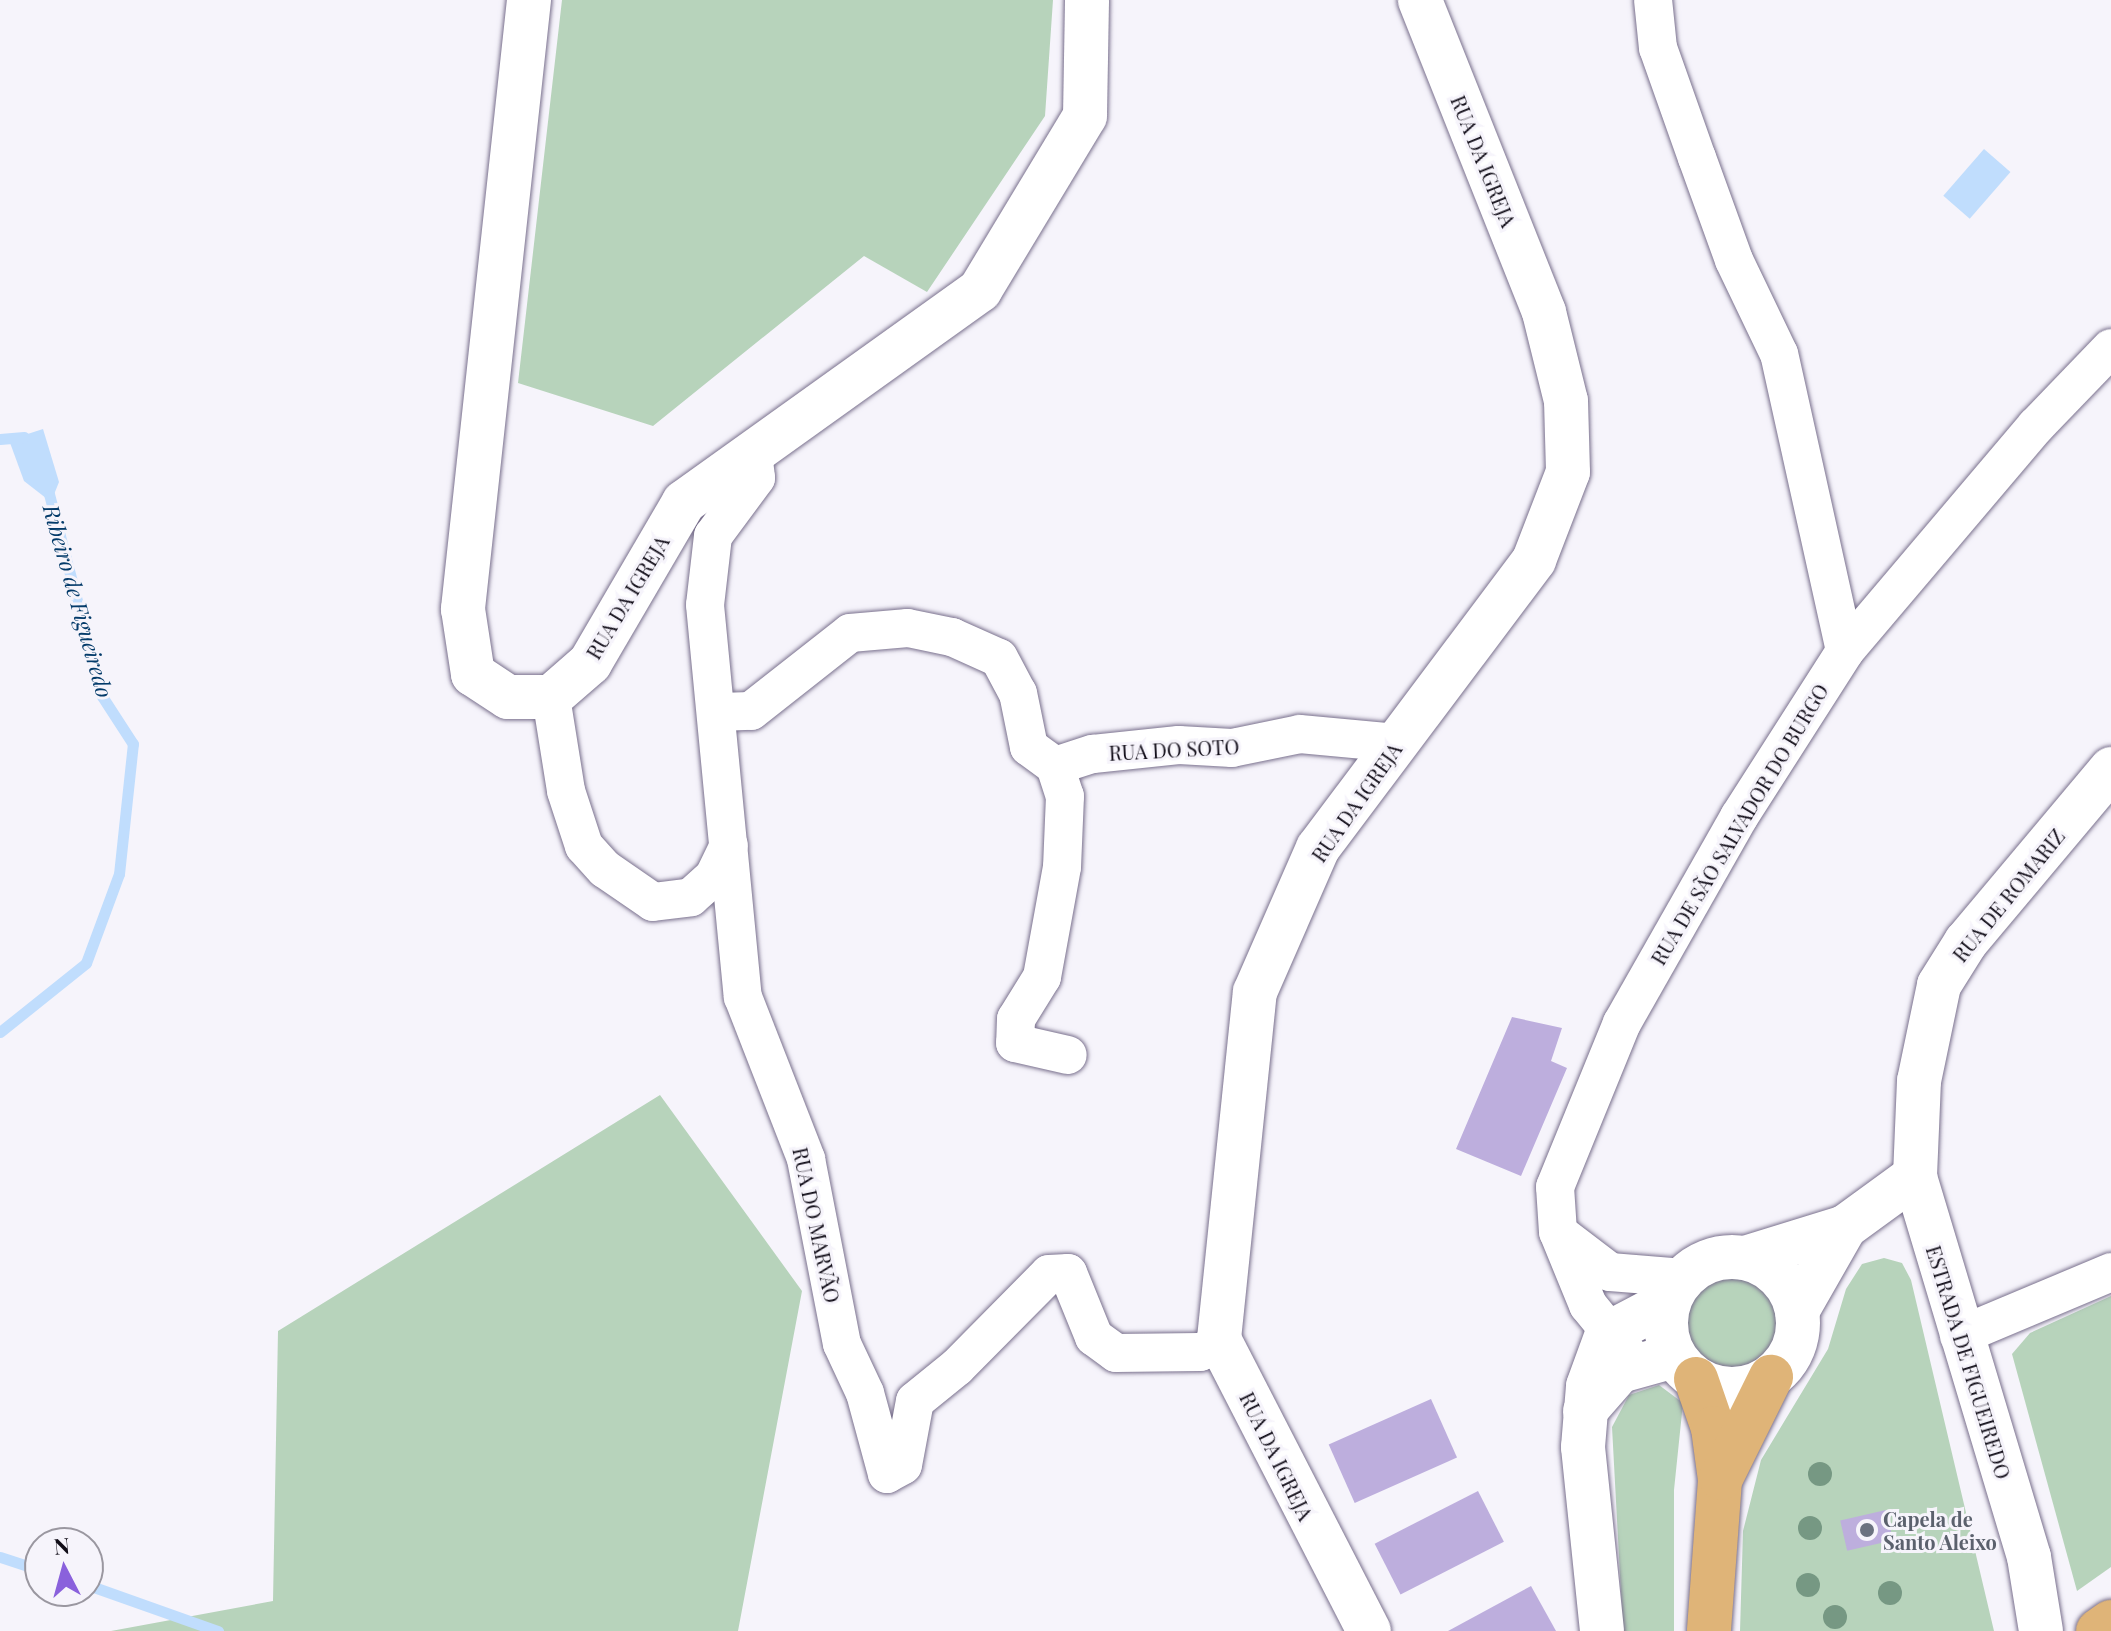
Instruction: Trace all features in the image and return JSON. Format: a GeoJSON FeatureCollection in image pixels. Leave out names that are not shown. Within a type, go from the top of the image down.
{"type":"FeatureCollection","features":[{"type":"Feature","properties":{"kind":"main road"},"geometry":{"type":"LineString","coordinates":[[1654,1358],[1713,1428],[1720,1480],[1711,1624]]}},
{"type":"Feature","properties":{"kind":"main road"},"geometry":{"type":"LineString","coordinates":[[1720,1480],[1771,1377]]}},
{"type":"Feature","properties":{"kind":"main road"},"geometry":{"type":"LineString","coordinates":[[2098,1631],[2111,1622]]}},
{"type":"Feature","properties":{"kind":"street"},"geometry":{"type":"LineString","coordinates":[[529,0],[463,609],[473,674],[508,697],[551,697],[566,791],[584,846],[605,869],[653,902],[691,897],[714,876],[729,845]]}},
{"type":"Feature","properties":{"kind":"street","name":"RUA DA IGREJA"},"geometry":{"type":"LineString","coordinates":[[551,697],[590,663],[684,502],[980,290],[1085,116],[1087,0]]}},
{"type":"Feature","properties":{"kind":"street","name":"RUA DA IGREJA"},"geometry":{"type":"LineString","coordinates":[[1369,1631],[1222,1344],[1255,992],[1318,848],[1534,560],[1568,472],[1566,401],[1544,312],[1420,0]]}},
{"type":"Feature","properties":{"kind":"street"},"geometry":{"type":"LineString","coordinates":[[1653,0],[1662,61],[1734,260],[1787,380],[1845,651]]}},
{"type":"Feature","properties":{"kind":"street","name":"RUA DE SÃO SALVADOR DO BURGO"},"geometry":{"type":"LineString","coordinates":[[1654,1358],[1588,1305],[1558,1232],[1555,1187],[1622,1023],[1739,817],[1845,651],[2036,426],[2111,348]]}},
{"type":"Feature","properties":{"kind":"street","name":"RUA DO MARVÃO"},"geometry":{"type":"LineString","coordinates":[[753,453],[756,478],[713,536],[705,605],[719,712],[743,997],[806,1159],[842,1344],[865,1393],[887,1474],[903,1465],[915,1401],[957,1367],[1049,1274],[1068,1273],[1094,1337],[1116,1353],[1200,1352],[1222,1344]]}},
{"type":"Feature","properties":{"kind":"street"},"geometry":{"type":"LineString","coordinates":[[719,712],[751,711],[850,633],[908,628],[952,637],[999,658],[1018,693],[1029,747],[1055,766],[1065,796],[1062,867],[1042,977],[1016,1019],[1015,1043],[1068,1055]]}},
{"type":"Feature","properties":{"kind":"street","name":"RUA DO SOTO"},"geometry":{"type":"LineString","coordinates":[[1055,766],[1093,754],[1179,745],[1232,748],[1300,734],[1397,743]]}},
{"type":"Feature","properties":{"kind":"street","name":"RUA DE ROMARIZ"},"geometry":{"type":"LineString","coordinates":[[1915,1176],[1924,1034],[1939,985],[1966,942],[2111,769]]}},
{"type":"Feature","properties":{"kind":"street"},"geometry":{"type":"LineString","coordinates":[[1602,1631],[1584,1412],[1610,1379],[1654,1358],[1676,1290],[1722,1258],[1745,1258],[1845,1227],[1915,1176]]}},
{"type":"Feature","properties":{"kind":"street","name":"ESTRADA DE FIGUEIREDO"},"geometry":{"type":"LineString","coordinates":[[1915,1176],[1959,1336],[2029,1557],[2041,1631]]}},
{"type":"Feature","properties":{"kind":"street"},"geometry":{"type":"LineString","coordinates":[[1654,1358],[1734,1389],[1771,1377],[1794,1348],[1797,1311],[1845,1227]]}},
{"type":"Feature","properties":{"kind":"street"},"geometry":{"type":"LineString","coordinates":[[1558,1232],[1610,1272],[1676,1290]]}},
{"type":"Feature","properties":{"kind":"street"},"geometry":{"type":"LineString","coordinates":[[1745,1258],[1779,1277],[1797,1311]]}},
{"type":"Feature","properties":{"kind":"street"},"geometry":{"type":"LineString","coordinates":[[1959,1336],[2111,1272]]}},
{"type":"Feature","properties":{"kind":"street"},"geometry":{"type":"LineString","coordinates":[[1654,1358],[1676,1290]]}},
{"type":"Feature","properties":{"kind":"green space"},"geometry":{"type":"Polygon","coordinates":[[[562,0],[1053,0],[1045,116],[927,292],[864,256],[653,426],[518,383],[562,0]]]}},
{"type":"Feature","properties":{"kind":"green space"},"geometry":{"type":"Polygon","coordinates":[[[660,1095],[802,1291],[738,1631],[111,1631],[273,1601],[278,1331],[660,1095]]]}},
{"type":"Feature","properties":{"kind":"green space"},"geometry":{"type":"Polygon","coordinates":[[[1884,1258],[1902,1263],[1911,1280],[1994,1631],[1740,1631],[1743,1531],[1761,1460],[1828,1349],[1846,1289],[1862,1264],[1884,1258]]]}},
{"type":"Feature","properties":{"kind":"green space"},"geometry":{"type":"Polygon","coordinates":[[[1732,1277],[1757,1285],[1769,1297],[1777,1322],[1769,1347],[1757,1359],[1732,1367],[1707,1359],[1695,1347],[1687,1322],[1695,1297],[1707,1285],[1732,1277]]]}},
{"type":"Feature","properties":{"kind":"green space"},"geometry":{"type":"Polygon","coordinates":[[[2111,1296],[2111,1567],[2077,1591],[2012,1354],[2030,1333],[2111,1296]]]}},
{"type":"Feature","properties":{"kind":"green space"},"geometry":{"type":"Polygon","coordinates":[[[1659,1385],[1683,1403],[1674,1490],[1674,1631],[1623,1631],[1612,1427],[1629,1395],[1659,1385]]]}},
{"type":"Feature","properties":{"kind":"water"},"geometry":{"type":"Polygon","coordinates":[[[1984,149],[2010,172],[1970,219],[1943,196],[1984,149]]]}},
{"type":"Feature","properties":{"kind":"water"},"geometry":{"type":"Polygon","coordinates":[[[43,429],[59,482],[51,502],[24,481],[9,440],[43,429]]]}},
{"type":"Feature","properties":{"kind":"building"},"geometry":{"type":"Polygon","coordinates":[[[1512,1017],[1562,1028],[1551,1061],[1567,1068],[1521,1176],[1456,1149],[1512,1017]]]}},
{"type":"Feature","properties":{"kind":"building"},"geometry":{"type":"Polygon","coordinates":[[[1431,1399],[1457,1457],[1355,1503],[1329,1445],[1431,1399]]]}},
{"type":"Feature","properties":{"kind":"building"},"geometry":{"type":"Polygon","coordinates":[[[1478,1491],[1504,1542],[1401,1594],[1375,1544],[1478,1491]]]}},
{"type":"Feature","properties":{"kind":"building","name":"Capela de Santo Aleixo"},"geometry":{"type":"Polygon","coordinates":[[[1886,1510],[1893,1540],[1847,1551],[1840,1521],[1886,1510]]]}},
{"type":"Feature","properties":{"kind":"building"},"geometry":{"type":"Polygon","coordinates":[[[1531,1586],[1556,1631],[1448,1631],[1531,1586]]]}},
{"type":"Feature","properties":{"kind":"waterway","name":"Ribeiro de Figueiredo"},"geometry":{"type":"LineString","coordinates":[[0,439],[24,437]]}},
{"type":"Feature","properties":{"kind":"waterway","name":"Ribeiro de Figueiredo"},"geometry":{"type":"LineString","coordinates":[[0,1032],[86,963],[119,874],[133,744],[102,696],[48,490]]}},
{"type":"Feature","properties":{"kind":"waterway","name":"Ribeiro de Figueiredo"},"geometry":{"type":"LineString","coordinates":[[0,1557],[24,1565]]}},
{"type":"Feature","properties":{"kind":"waterway","name":"Ribeiro de Figueiredo"},"geometry":{"type":"LineString","coordinates":[[104,1591],[218,1631]]}},
{"type":"Feature","properties":{"kind":"place","name":"Capela de Santo Aleixo"},"geometry":{"type":"Point","coordinates":[1867,1530]}}]}
